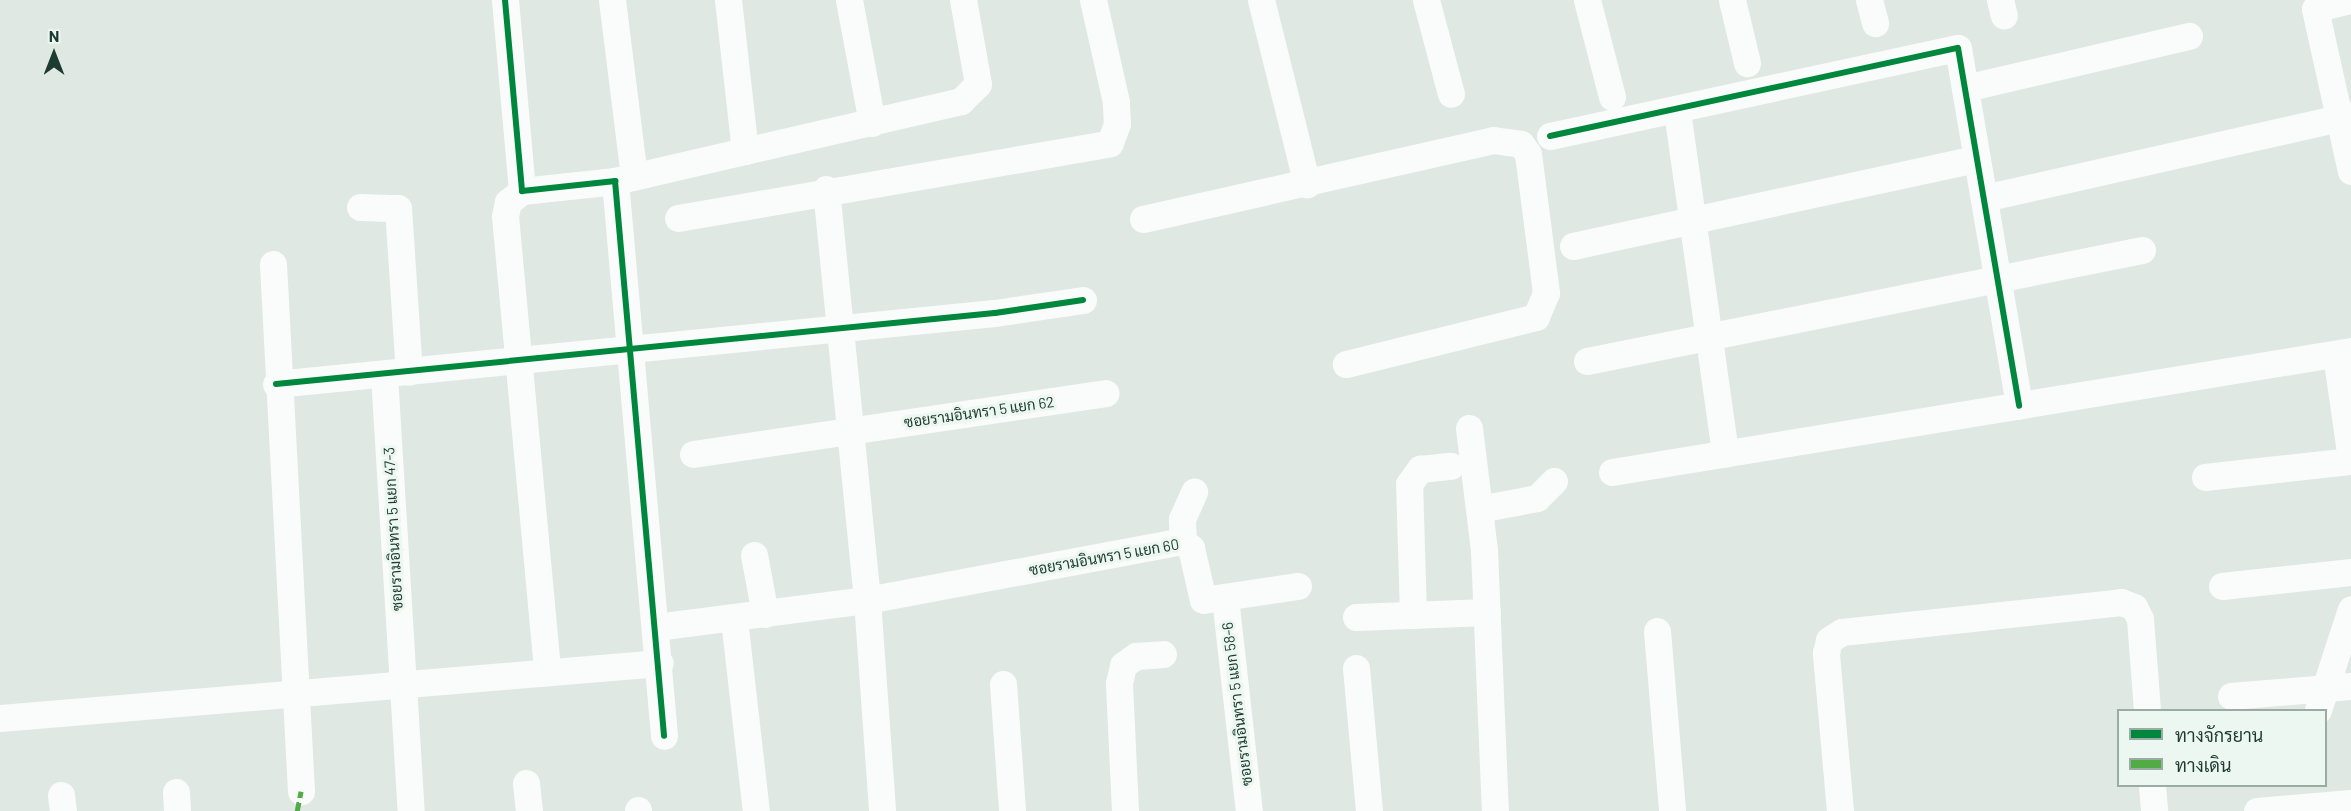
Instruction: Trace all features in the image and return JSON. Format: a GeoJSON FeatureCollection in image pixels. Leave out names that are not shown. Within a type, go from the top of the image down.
{"type":"FeatureCollection","features":[{"type":"Feature","properties":{"kind":"street"},"geometry":{"type":"LineString","coordinates":[[505,0],[522,191]]}},
{"type":"Feature","properties":{"kind":"street"},"geometry":{"type":"LineString","coordinates":[[612,0],[625,179],[627,351],[660,663],[664,736]]}},
{"type":"Feature","properties":{"kind":"street"},"geometry":{"type":"LineString","coordinates":[[728,0],[745,151]]}},
{"type":"Feature","properties":{"kind":"street"},"geometry":{"type":"LineString","coordinates":[[849,0],[872,123]]}},
{"type":"Feature","properties":{"kind":"street"},"geometry":{"type":"LineString","coordinates":[[547,671],[517,362],[505,216],[508,202],[522,191],[625,179],[872,123],[972,95],[978,84],[977,67],[963,0]]}},
{"type":"Feature","properties":{"kind":"street"},"geometry":{"type":"LineString","coordinates":[[678,218],[826,189],[1110,142],[1117,124],[1116,102],[1093,0]]}},
{"type":"Feature","properties":{"kind":"street"},"geometry":{"type":"LineString","coordinates":[[1260,0],[1307,184]]}},
{"type":"Feature","properties":{"kind":"street"},"geometry":{"type":"LineString","coordinates":[[1426,0],[1451,94]]}},
{"type":"Feature","properties":{"kind":"street"},"geometry":{"type":"LineString","coordinates":[[1587,0],[1612,97]]}},
{"type":"Feature","properties":{"kind":"street"},"geometry":{"type":"LineString","coordinates":[[1732,0],[1747,63]]}},
{"type":"Feature","properties":{"kind":"street"},"geometry":{"type":"LineString","coordinates":[[2350,0],[2315,9],[2345,116],[2351,171]]}},
{"type":"Feature","properties":{"kind":"street"},"geometry":{"type":"LineString","coordinates":[[1965,88],[2189,36]]}},
{"type":"Feature","properties":{"kind":"street"},"geometry":{"type":"LineString","coordinates":[[1550,136],[1677,111],[1958,48],[2019,406]]}},
{"type":"Feature","properties":{"kind":"street"},"geometry":{"type":"LineString","coordinates":[[1677,111],[1725,454]]}},
{"type":"Feature","properties":{"kind":"street"},"geometry":{"type":"LineString","coordinates":[[1984,198],[2345,116]]}},
{"type":"Feature","properties":{"kind":"street"},"geometry":{"type":"LineString","coordinates":[[1143,219],[1307,184],[1493,140],[1513,141],[1528,154],[1546,293],[1536,316],[1346,364]]}},
{"type":"Feature","properties":{"kind":"street"},"geometry":{"type":"LineString","coordinates":[[1573,246],[1693,222],[1977,159]]}},
{"type":"Feature","properties":{"kind":"street"},"geometry":{"type":"LineString","coordinates":[[826,189],[867,600],[882,811]]}},
{"type":"Feature","properties":{"kind":"street","name":"ซอยรามอินทรา 5 แยก 47-3"},"geometry":{"type":"LineString","coordinates":[[360,207],[398,208],[397,374],[402,683],[411,811]]}},
{"type":"Feature","properties":{"kind":"street"},"geometry":{"type":"LineString","coordinates":[[1587,361],[2142,250]]}},
{"type":"Feature","properties":{"kind":"street"},"geometry":{"type":"LineString","coordinates":[[273,264],[276,384],[301,791]]}},
{"type":"Feature","properties":{"kind":"street"},"geometry":{"type":"LineString","coordinates":[[276,384],[627,351],[1083,300]]}},
{"type":"Feature","properties":{"kind":"street"},"geometry":{"type":"LineString","coordinates":[[1612,472],[2343,353],[2351,460],[2205,477]]}},
{"type":"Feature","properties":{"kind":"street","name":"ซอยรามอินทรา 5 แยก 62"},"geometry":{"type":"LineString","coordinates":[[693,454],[1106,393]]}},
{"type":"Feature","properties":{"kind":"street"},"geometry":{"type":"LineString","coordinates":[[1469,428],[1479,509],[1487,612],[1495,811]]}},
{"type":"Feature","properties":{"kind":"street"},"geometry":{"type":"LineString","coordinates":[[1413,615],[1409,484],[1420,469],[1451,466]]}},
{"type":"Feature","properties":{"kind":"street"},"geometry":{"type":"LineString","coordinates":[[1479,509],[1537,498],[1554,481]]}},
{"type":"Feature","properties":{"kind":"street"},"geometry":{"type":"LineString","coordinates":[[1183,541],[1182,519],[1194,492]]}},
{"type":"Feature","properties":{"kind":"street","name":"ซอยรามอินทรา 5 แยก 60"},"geometry":{"type":"LineString","coordinates":[[656,627],[734,619],[867,600],[1183,541],[1191,548],[1200,595],[1208,601],[1298,586]]}},
{"type":"Feature","properties":{"kind":"street"},"geometry":{"type":"LineString","coordinates":[[754,555],[765,614]]}},
{"type":"Feature","properties":{"kind":"street"},"geometry":{"type":"LineString","coordinates":[[2222,586],[2351,572]]}},
{"type":"Feature","properties":{"kind":"street","name":"ซอยรามอินทรา 5 แยก 58-6"},"geometry":{"type":"LineString","coordinates":[[1225,598],[1250,811]]}},
{"type":"Feature","properties":{"kind":"street"},"geometry":{"type":"LineString","coordinates":[[1840,811],[1826,653],[1829,640],[1842,632],[2121,602],[2134,607],[2140,619],[2147,709]]}},
{"type":"Feature","properties":{"kind":"street"},"geometry":{"type":"LineString","coordinates":[[2231,696],[2331,695],[2351,609]]}},
{"type":"Feature","properties":{"kind":"street"},"geometry":{"type":"LineString","coordinates":[[1356,617],[1487,612]]}},
{"type":"Feature","properties":{"kind":"street"},"geometry":{"type":"LineString","coordinates":[[734,619],[756,811]]}},
{"type":"Feature","properties":{"kind":"street"},"geometry":{"type":"LineString","coordinates":[[1657,631],[1672,811]]}},
{"type":"Feature","properties":{"kind":"street"},"geometry":{"type":"LineString","coordinates":[[1125,811],[1121,674],[1123,665],[1136,656],[1163,654]]}},
{"type":"Feature","properties":{"kind":"street"},"geometry":{"type":"LineString","coordinates":[[0,718],[294,691],[660,663]]}},
{"type":"Feature","properties":{"kind":"street"},"geometry":{"type":"LineString","coordinates":[[1356,668],[1368,811]]}},
{"type":"Feature","properties":{"kind":"street"},"geometry":{"type":"LineString","coordinates":[[1003,684],[1012,811]]}},
{"type":"Feature","properties":{"kind":"street"},"geometry":{"type":"LineString","coordinates":[[526,783],[529,811]]}},
{"type":"Feature","properties":{"kind":"street"},"geometry":{"type":"LineString","coordinates":[[2152,787],[2154,811]]}},
{"type":"Feature","properties":{"kind":"street"},"geometry":{"type":"LineString","coordinates":[[2257,811],[2295,801],[2351,803]]}},
{"type":"Feature","properties":{"kind":"marked path"},"geometry":{"type":"LineString","coordinates":[[297,811],[301,791]]}},
{"type":"Feature","properties":{"kind":"cycle path"},"geometry":{"type":"LineString","coordinates":[[505,0],[522,191],[615,181],[664,736]]}},
{"type":"Feature","properties":{"kind":"cycle path"},"geometry":{"type":"LineString","coordinates":[[1550,136],[1958,48],[2019,406]]}},
{"type":"Feature","properties":{"kind":"cycle path"},"geometry":{"type":"LineString","coordinates":[[276,384],[995,313],[1083,300]]}}]}
